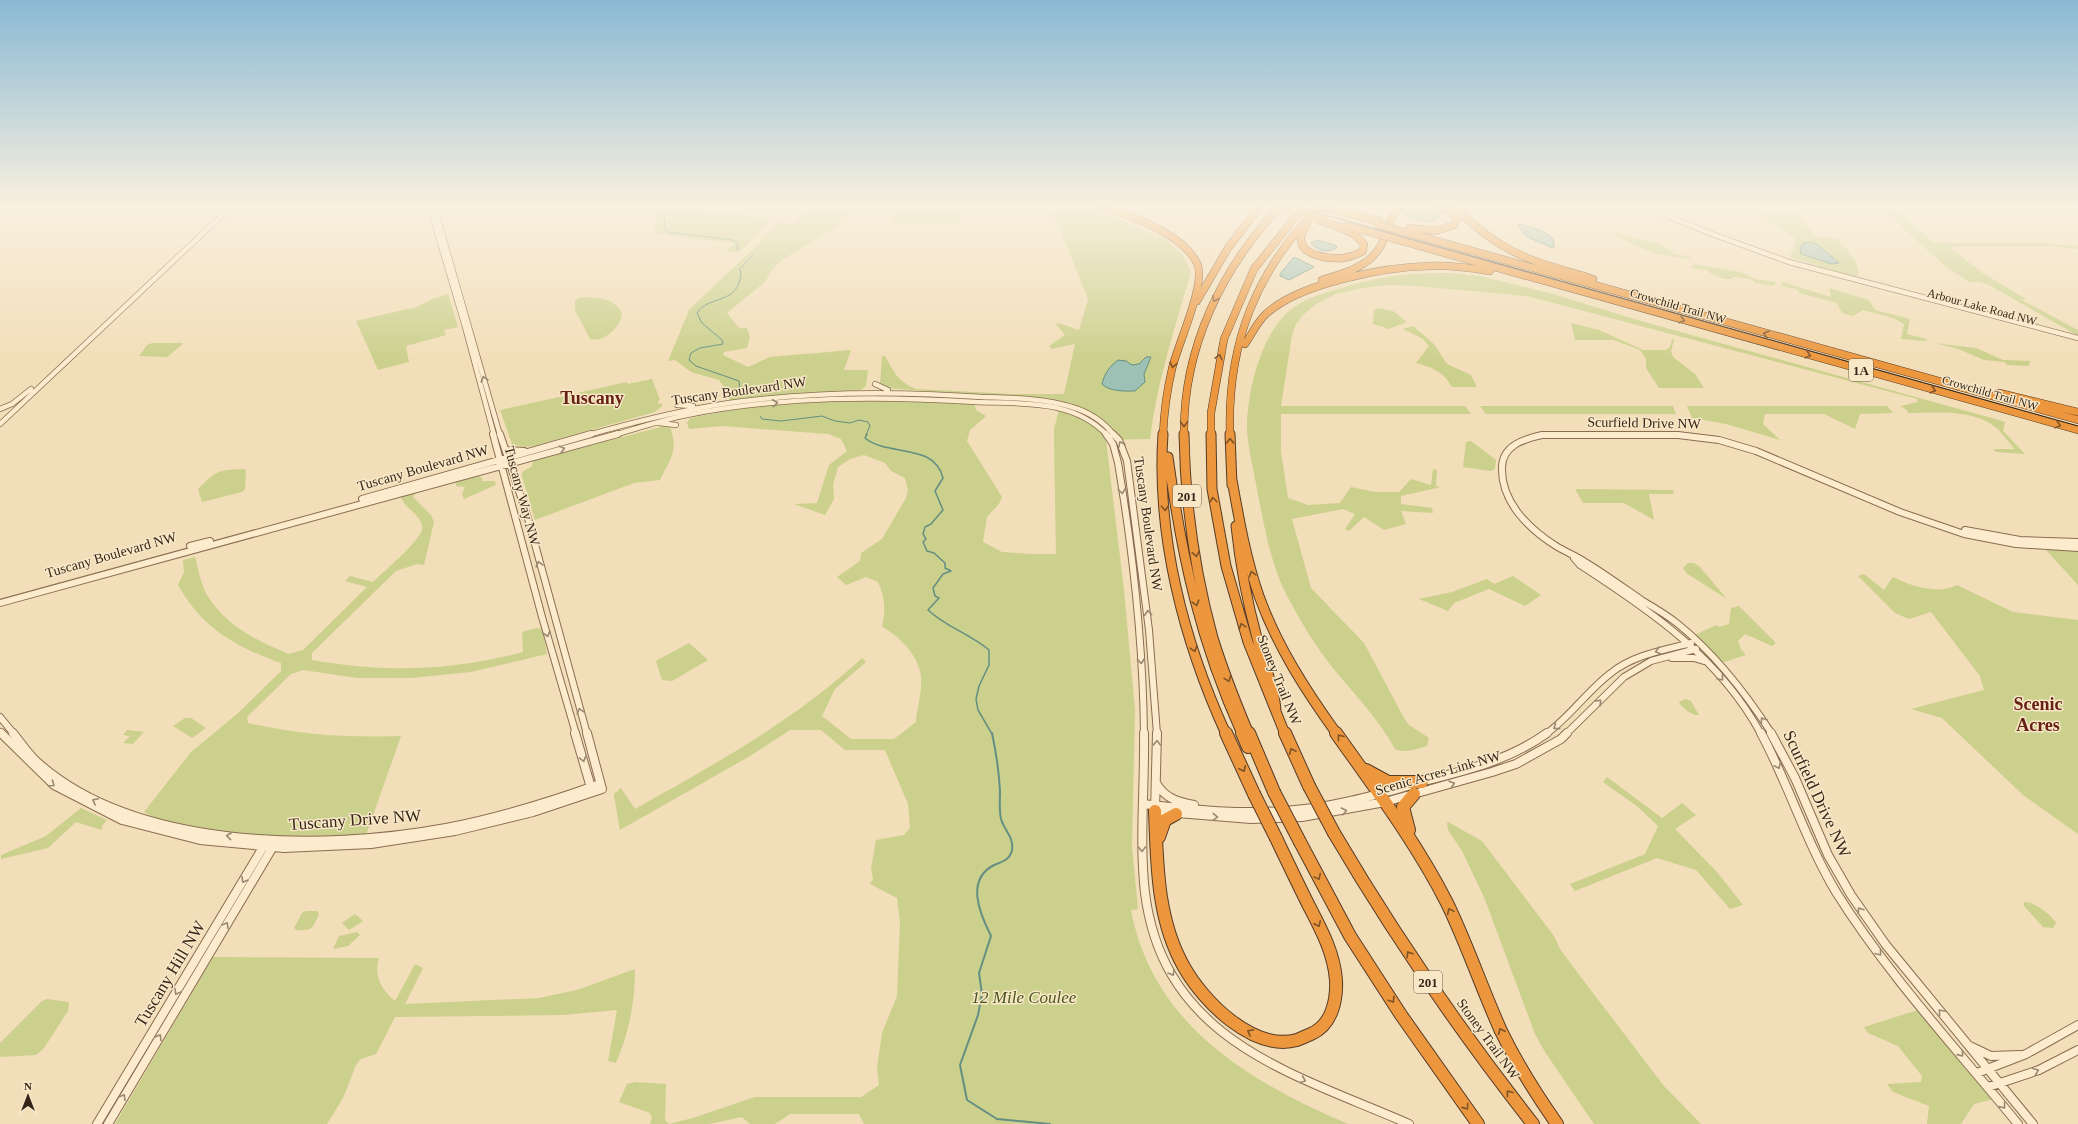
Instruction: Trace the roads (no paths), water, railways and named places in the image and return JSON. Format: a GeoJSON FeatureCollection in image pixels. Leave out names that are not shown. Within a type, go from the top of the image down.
{"type":"FeatureCollection","features":[{"type":"Feature","properties":{"kind":"highway"},"geometry":{"type":"LineString","coordinates":[[1155,808],[1156,864],[1160,900],[1168,929],[1185,968],[1194,982],[1214,1006],[1238,1026],[1269,1040],[1287,1042],[1305,1038],[1326,1024],[1335,1002],[1336,979],[1326,940],[1254,794],[1206,687],[1194,650],[1180,597],[1166,514],[1162,444],[1172,367],[1191,311],[1200,272],[1194,257]]}},
{"type":"Feature","properties":{"kind":"highway"},"geometry":{"type":"LineString","coordinates":[[1191,311],[1222,257]]}},
{"type":"Feature","properties":{"kind":"highway","name":"201"},"geometry":{"type":"LineString","coordinates":[[1238,257],[1224,281],[1206,320],[1184,403],[1184,461],[1189,516],[1210,625],[1244,721],[1274,792],[1350,936],[1402,1015],[1478,1124]]}},
{"type":"Feature","properties":{"kind":"highway","name":"Stoney Trail NW"},"geometry":{"type":"LineString","coordinates":[[1262,257],[1249,277],[1228,325],[1214,381],[1210,421],[1210,462],[1213,497],[1225,568],[1251,654],[1275,715],[1309,786],[1334,833],[1418,968],[1484,1060],[1533,1124]]}},
{"type":"Feature","properties":{"kind":"highway"},"geometry":{"type":"LineString","coordinates":[[1275,715],[1276,699],[1261,653],[1242,574],[1232,480],[1230,402],[1232,369],[1240,338],[1253,301],[1278,257]]}},
{"type":"Feature","properties":{"kind":"highway"},"geometry":{"type":"LineString","coordinates":[[1331,257],[1343,257]]}},
{"type":"Feature","properties":{"kind":"highway"},"geometry":{"type":"LineString","coordinates":[[1230,402],[1246,344],[1259,316],[1279,298],[1307,285],[1350,270],[1371,257]]}},
{"type":"Feature","properties":{"kind":"highway","name":"Crowchild Trail NW"},"geometry":{"type":"LineString","coordinates":[[1460,257],[2078,430]]}},
{"type":"Feature","properties":{"kind":"highway","name":"Crowchild Trail NW"},"geometry":{"type":"LineString","coordinates":[[1500,257],[1751,330],[2078,420]]}},
{"type":"Feature","properties":{"kind":"highway"},"geometry":{"type":"LineString","coordinates":[[1528,257],[1705,313],[1751,330]]}},
{"type":"Feature","properties":{"kind":"highway"},"geometry":{"type":"LineString","coordinates":[[1246,344],[1259,322],[1274,308],[1290,298],[1353,277],[1386,269],[1412,265],[1442,265],[1480,269],[1632,308],[1645,309]]}},
{"type":"Feature","properties":{"kind":"highway"},"geometry":{"type":"LineString","coordinates":[[1902,372],[1921,374],[2078,413]]}},
{"type":"Feature","properties":{"kind":"highway"},"geometry":{"type":"LineString","coordinates":[[1164,427],[1178,531],[1185,566],[1213,664],[1254,759],[1274,792]]}},
{"type":"Feature","properties":{"kind":"highway"},"geometry":{"type":"LineString","coordinates":[[1232,480],[1252,575],[1273,630],[1310,696],[1363,768],[1418,852],[1451,913],[1501,1031],[1526,1078],[1557,1124]]}},
{"type":"Feature","properties":{"kind":"highway"},"geometry":{"type":"LineString","coordinates":[[1363,768],[1377,778],[1388,782],[1422,782]]}},
{"type":"Feature","properties":{"kind":"highway"},"geometry":{"type":"LineString","coordinates":[[1414,794],[1403,808],[1403,814],[1418,852]]}},
{"type":"Feature","properties":{"kind":"highway"},"geometry":{"type":"LineString","coordinates":[[1156,864],[1162,824],[1165,820],[1176,814]]}},
{"type":"Feature","properties":{"kind":"street"},"geometry":{"type":"LineString","coordinates":[[0,424],[177,257]]}},
{"type":"Feature","properties":{"kind":"street","name":"Tuscany Way NW"},"geometry":{"type":"LineString","coordinates":[[444,257],[592,790]]}},
{"type":"Feature","properties":{"kind":"street","name":"Tuscany Way NW"},"geometry":{"type":"LineString","coordinates":[[449,257],[509,460],[527,515],[601,787]]}},
{"type":"Feature","properties":{"kind":"street","name":"Arbour Lake Road NW"},"geometry":{"type":"LineString","coordinates":[[1777,257],[1865,286],[2078,342]]}},
{"type":"Feature","properties":{"kind":"street","name":"Arbour Lake Road NW"},"geometry":{"type":"LineString","coordinates":[[1790,262],[2078,338]]}},
{"type":"Feature","properties":{"kind":"street"},"geometry":{"type":"LineString","coordinates":[[0,410],[12,404],[61,366]]}},
{"type":"Feature","properties":{"kind":"street"},"geometry":{"type":"LineString","coordinates":[[875,384],[884,389],[900,392]]}},
{"type":"Feature","properties":{"kind":"street","name":"Tuscany Boulevard NW"},"geometry":{"type":"LineString","coordinates":[[0,603],[461,476],[491,472],[509,460],[536,450],[666,414],[784,396],[900,392],[1021,399],[1061,404],[1094,415],[1111,428],[1116,435],[1127,461],[1146,593],[1157,734],[1155,808]]}},
{"type":"Feature","properties":{"kind":"street","name":"Tuscany Boulevard NW"},"geometry":{"type":"LineString","coordinates":[[509,460],[524,459],[686,415],[750,405],[830,398],[894,397],[1056,408],[1081,416],[1101,428],[1112,443],[1116,456],[1136,590],[1145,714],[1143,876],[1145,898],[1150,923],[1163,957],[1186,996],[1205,1017],[1228,1038],[1272,1066],[1409,1124]]}},
{"type":"Feature","properties":{"kind":"street"},"geometry":{"type":"LineString","coordinates":[[677,404],[700,408]]}},
{"type":"Feature","properties":{"kind":"street"},"geometry":{"type":"LineString","coordinates":[[0,410],[14,410]]}},
{"type":"Feature","properties":{"kind":"street"},"geometry":{"type":"LineString","coordinates":[[654,423],[676,425]]}},
{"type":"Feature","properties":{"kind":"street","name":"Scurfield Drive NW"},"geometry":{"type":"LineString","coordinates":[[2018,1124],[1878,953],[1856,923],[1813,850],[1784,777],[1767,744],[1748,712],[1708,663],[1696,641],[1657,609],[1584,561],[1571,555],[1542,536],[1527,522],[1513,505],[1505,491],[1502,475],[1504,456],[1510,447],[1521,440],[1542,435],[1684,435],[1719,440],[1756,451],[1900,512],[1951,528],[1964,534],[2016,544],[2078,548]]}},
{"type":"Feature","properties":{"kind":"street"},"geometry":{"type":"LineString","coordinates":[[485,464],[496,448]]}},
{"type":"Feature","properties":{"kind":"street"},"geometry":{"type":"LineString","coordinates":[[506,450],[536,450]]}},
{"type":"Feature","properties":{"kind":"street"},"geometry":{"type":"LineString","coordinates":[[514,475],[524,459]]}},
{"type":"Feature","properties":{"kind":"street","name":"Tuscany Boulevard NW"},"geometry":{"type":"LineString","coordinates":[[0,599],[485,464],[501,466]]}},
{"type":"Feature","properties":{"kind":"street","name":"Scurfield Drive NW"},"geometry":{"type":"LineString","coordinates":[[1951,528],[2020,540],[2078,542]]}},
{"type":"Feature","properties":{"kind":"street","name":"Scurfield Drive NW"},"geometry":{"type":"LineString","coordinates":[[1571,555],[1580,565],[1660,619],[1688,643],[1699,648],[1741,690],[1779,745],[1797,782],[1817,833],[1850,895],[1886,945],[2033,1124]]}},
{"type":"Feature","properties":{"kind":"street","name":"Scenic Acres Link NW"},"geometry":{"type":"LineString","coordinates":[[1155,808],[1176,814],[1251,819],[1302,817],[1382,798],[1422,782],[1464,770],[1514,752],[1541,737],[1560,724],[1602,679],[1616,669],[1638,657],[1696,641]]}},
{"type":"Feature","properties":{"kind":"street","name":"Scenic Acres Link NW"},"geometry":{"type":"LineString","coordinates":[[1143,807],[1237,811],[1294,810],[1343,802],[1414,794],[1492,772],[1516,764],[1539,753],[1561,739],[1624,677],[1651,662],[1699,648]]}},
{"type":"Feature","properties":{"kind":"street"},"geometry":{"type":"LineString","coordinates":[[1651,662],[1686,657],[1708,663]]}},
{"type":"Feature","properties":{"kind":"street","name":"Tuscany Drive NW"},"geometry":{"type":"LineString","coordinates":[[0,717],[18,742],[43,768],[78,792],[106,806],[135,817],[179,829],[266,843],[365,844],[444,834],[520,817],[601,787]]}},
{"type":"Feature","properties":{"kind":"street","name":"Tuscany Drive NW"},"geometry":{"type":"LineString","coordinates":[[0,732],[22,759],[36,772],[71,796],[100,811],[128,822],[214,842],[266,843]]}},
{"type":"Feature","properties":{"kind":"street"},"geometry":{"type":"LineString","coordinates":[[1155,782],[1161,792],[1170,800],[1214,809]]}},
{"type":"Feature","properties":{"kind":"street","name":"Tuscany Hill NW"},"geometry":{"type":"LineString","coordinates":[[97,1124],[266,843]]}},
{"type":"Feature","properties":{"kind":"street","name":"Tuscany Hill NW"},"geometry":{"type":"LineString","coordinates":[[108,1124],[275,844]]}},
{"type":"Feature","properties":{"kind":"street"},"geometry":{"type":"LineString","coordinates":[[1976,1073],[2026,1054],[2078,1025]]}},
{"type":"Feature","properties":{"kind":"street"},"geometry":{"type":"LineString","coordinates":[[1965,1042],[1980,1052],[1991,1056],[2026,1054]]}},
{"type":"Feature","properties":{"kind":"street"},"geometry":{"type":"LineString","coordinates":[[1988,1087],[2039,1070],[2078,1050]]}},
{"type":"Feature","properties":{"kind":"water"},"geometry":{"type":"Polygon","coordinates":[[[1294,257],[1314,267],[1289,280],[1280,276],[1294,257]]]}},
{"type":"Feature","properties":{"kind":"water"},"geometry":{"type":"Polygon","coordinates":[[[1812,257],[1833,257],[1839,263],[1832,264],[1812,257]]]}},
{"type":"Feature","properties":{"kind":"water"},"geometry":{"type":"Polygon","coordinates":[[[1146,357],[1151,357],[1144,374],[1145,382],[1135,391],[1113,390],[1102,384],[1108,370],[1118,360],[1126,361],[1132,365],[1139,364],[1146,357]]]}},
{"type":"Feature","properties":{"kind":"waterway"},"geometry":{"type":"LineString","coordinates":[[740,391],[739,381],[696,366],[689,360],[691,353],[700,348],[723,344],[722,340],[702,323],[697,313],[702,307],[730,295],[735,290],[739,282],[741,271],[739,270],[751,257]]}},
{"type":"Feature","properties":{"kind":"waterway"},"geometry":{"type":"LineString","coordinates":[[760,416],[762,419],[781,421],[822,416],[835,421],[850,423],[859,420],[868,422],[870,426],[866,435]]}},
{"type":"Feature","properties":{"kind":"waterway"},"geometry":{"type":"LineString","coordinates":[[867,434],[865,438],[875,444],[909,452],[930,459],[938,467],[943,478],[935,491],[943,510],[931,524],[925,527],[923,534],[926,539],[923,542],[927,551],[934,553],[945,563],[945,568],[951,571],[943,574],[933,588],[935,596],[939,598],[928,610],[942,621],[974,639],[989,650],[989,665],[979,686],[976,699],[978,710],[992,734]]}},
{"type":"Feature","properties":{"kind":"waterway"},"geometry":{"type":"LineString","coordinates":[[992,733],[999,777],[1000,816],[1002,823],[1012,841],[1012,850],[1008,858],[1003,862],[994,865],[985,871],[977,888],[979,908],[991,936],[979,973],[982,994],[978,1015],[960,1065],[967,1100],[997,1119],[1050,1124]]}},
{"type":"Feature","properties":{"kind":"tram line"},"geometry":{"type":"LineString","coordinates":[[1477,257],[2078,426]]}},
{"type":"Feature","properties":{"kind":"district","name":"Tuscany"},"geometry":{"type":"Point","coordinates":[592,398]}},
{"type":"Feature","properties":{"kind":"district","name":"Scenic Acres"},"geometry":{"type":"Point","coordinates":[2038,714]}},
{"type":"Feature","properties":{"kind":"park label","name":"12 Mile Coulee"},"geometry":{"type":"Point","coordinates":[1024,997]}}]}
